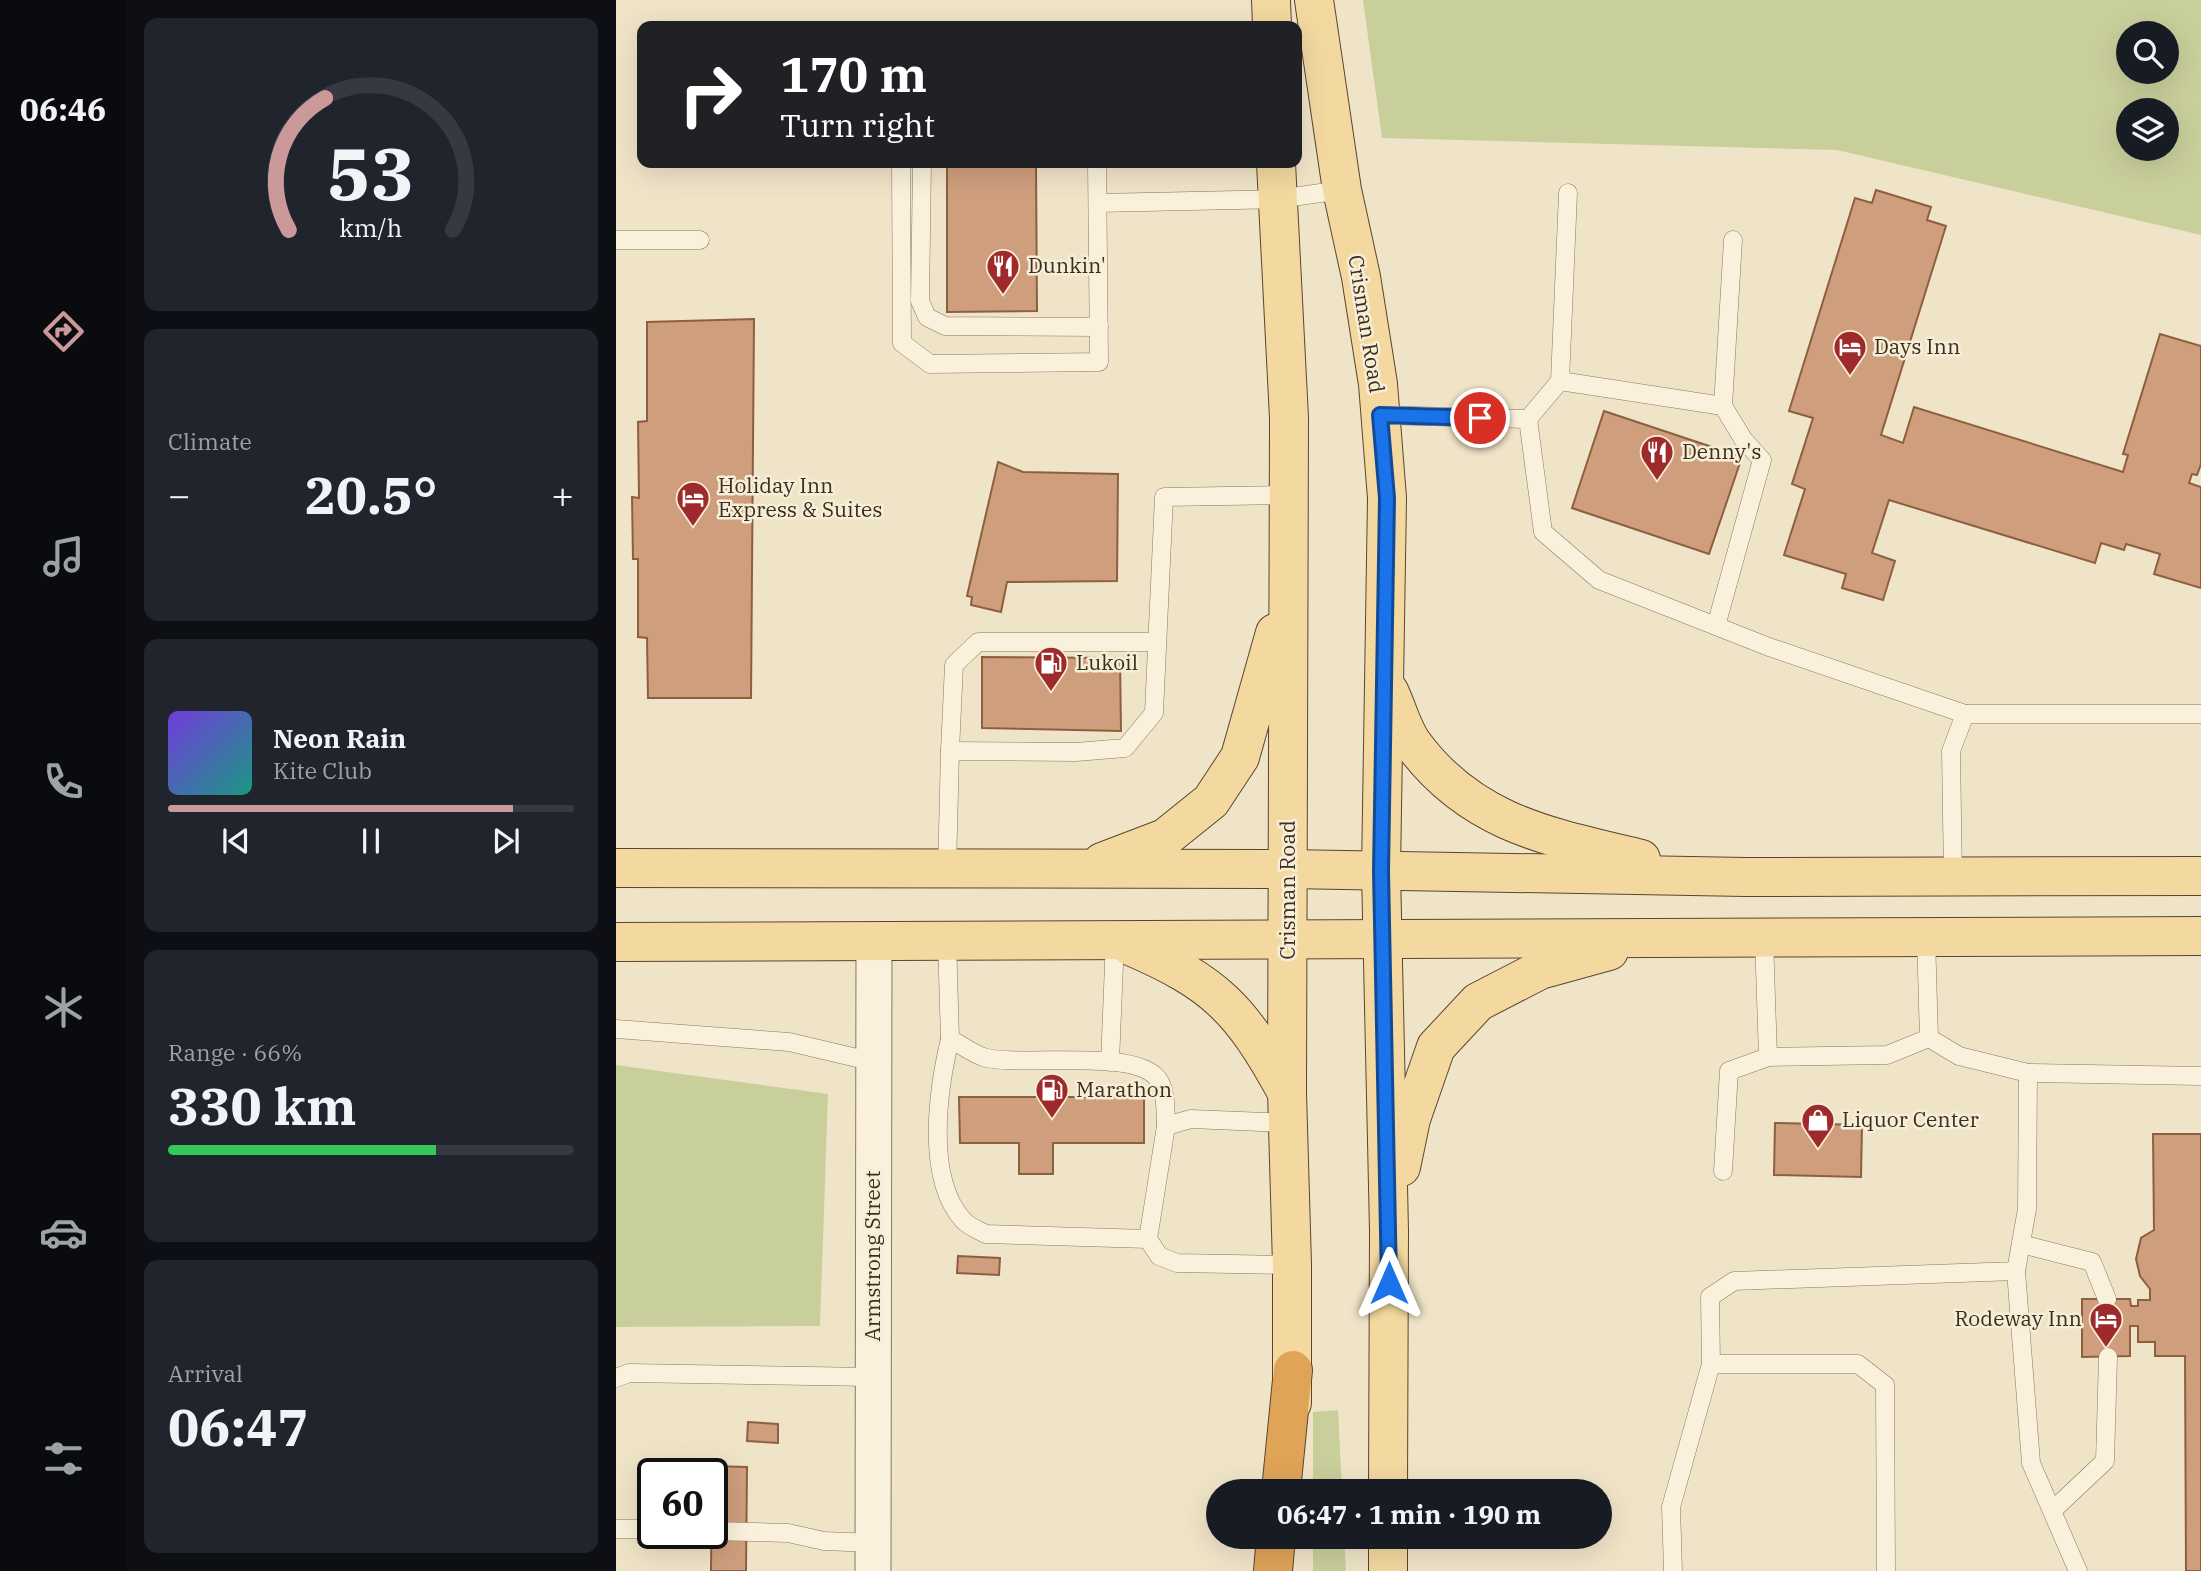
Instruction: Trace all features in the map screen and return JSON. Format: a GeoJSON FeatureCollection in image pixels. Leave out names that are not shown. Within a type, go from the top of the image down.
{"type":"FeatureCollection","features":[{"type":"Feature","properties":{"kind":"highway"},"geometry":{"type":"LineString","coordinates":[[1282,1479],[1293,1370]]}},
{"type":"Feature","properties":{"kind":"highway"},"geometry":{"type":"LineString","coordinates":[[1273,1571],[1275,1549]]}},
{"type":"Feature","properties":{"kind":"main road"},"geometry":{"type":"LineString","coordinates":[[1271,0],[1272,21]]}},
{"type":"Feature","properties":{"kind":"main road","name":"Crisman Road"},"geometry":{"type":"LineString","coordinates":[[1314,0],[1342,190],[1361,277],[1380,415],[1387,498],[1381,938],[1389,1231],[1388,1479]]}},
{"type":"Feature","properties":{"kind":"main road","name":"Crisman Road"},"geometry":{"type":"LineString","coordinates":[[1277,181],[1289,418],[1290,495],[1287,1108],[1292,1265],[1291,1479]]}},
{"type":"Feature","properties":{"kind":"main road"},"geometry":{"type":"LineString","coordinates":[[1080,870],[1165,838],[1211,801],[1240,757],[1288,588]]}},
{"type":"Feature","properties":{"kind":"main road"},"geometry":{"type":"LineString","coordinates":[[1384,679],[1412,742],[1451,788],[1503,820],[1572,842],[1661,864],[1746,877]]}},
{"type":"Feature","properties":{"kind":"main road"},"geometry":{"type":"LineString","coordinates":[[616,868],[1288,869],[1746,877],[2201,876]]}},
{"type":"Feature","properties":{"kind":"main road"},"geometry":{"type":"LineString","coordinates":[[616,942],[2201,936]]}},
{"type":"Feature","properties":{"kind":"main road"},"geometry":{"type":"LineString","coordinates":[[1389,1231],[1411,1119],[1436,1047],[1478,1002],[1540,970],[1655,938]]}},
{"type":"Feature","properties":{"kind":"main road"},"geometry":{"type":"LineString","coordinates":[[1115,940],[1178,967],[1225,1000],[1259,1041],[1287,1108]]}},
{"type":"Feature","properties":{"kind":"main road"},"geometry":{"type":"LineString","coordinates":[[1290,1549],[1290,1571]]}},
{"type":"Feature","properties":{"kind":"main road"},"geometry":{"type":"LineString","coordinates":[[1388,1549],[1388,1571]]}},
{"type":"Feature","properties":{"kind":"street","name":"Armstrong Street"},"geometry":{"type":"LineString","coordinates":[[873,1557],[874,941]]}},
{"type":"Feature","properties":{"kind":"lane"},"geometry":{"type":"LineString","coordinates":[[901,168],[902,344],[930,364],[1099,362],[1097,168]]}},
{"type":"Feature","properties":{"kind":"lane"},"geometry":{"type":"LineString","coordinates":[[922,168],[920,301],[927,317],[945,326],[1099,327]]}},
{"type":"Feature","properties":{"kind":"lane"},"geometry":{"type":"LineString","coordinates":[[1098,203],[1277,181],[1342,190]]}},
{"type":"Feature","properties":{"kind":"lane"},"geometry":{"type":"LineString","coordinates":[[1568,193],[1560,381],[1528,419],[1543,533],[1599,580],[1965,714],[2201,714]]}},
{"type":"Feature","properties":{"kind":"lane"},"geometry":{"type":"LineString","coordinates":[[616,240],[700,240]]}},
{"type":"Feature","properties":{"kind":"lane"},"geometry":{"type":"LineString","coordinates":[[1716,625],[1762,460],[1743,439],[1723,406],[1734,240]]}},
{"type":"Feature","properties":{"kind":"lane"},"geometry":{"type":"LineString","coordinates":[[1560,381],[1723,406]]}},
{"type":"Feature","properties":{"kind":"lane"},"geometry":{"type":"LineString","coordinates":[[1380,415],[1528,419]]}},
{"type":"Feature","properties":{"kind":"lane"},"geometry":{"type":"LineString","coordinates":[[950,751],[1076,752],[1125,748],[1154,713],[1164,497],[1290,495]]}},
{"type":"Feature","properties":{"kind":"lane"},"geometry":{"type":"LineString","coordinates":[[947,870],[954,665],[978,642],[1157,642]]}},
{"type":"Feature","properties":{"kind":"lane"},"geometry":{"type":"LineString","coordinates":[[1953,877],[1951,751],[1965,714]]}},
{"type":"Feature","properties":{"kind":"lane"},"geometry":{"type":"LineString","coordinates":[[1764,937],[1768,1057]]}},
{"type":"Feature","properties":{"kind":"lane"},"geometry":{"type":"LineString","coordinates":[[1926,937],[1929,1038]]}},
{"type":"Feature","properties":{"kind":"lane"},"geometry":{"type":"LineString","coordinates":[[947,940],[950,1039],[942,1070],[939,1104],[940,1171],[949,1200],[964,1221],[986,1234],[1148,1238]]}},
{"type":"Feature","properties":{"kind":"lane"},"geometry":{"type":"LineString","coordinates":[[1110,1062],[1115,940]]}},
{"type":"Feature","properties":{"kind":"lane"},"geometry":{"type":"LineString","coordinates":[[616,1028],[789,1042],[874,1062]]}},
{"type":"Feature","properties":{"kind":"lane"},"geometry":{"type":"LineString","coordinates":[[1723,1171],[1729,1071],[1768,1057],[1887,1055],[1929,1038]]}},
{"type":"Feature","properties":{"kind":"lane"},"geometry":{"type":"LineString","coordinates":[[1929,1038],[1959,1056],[2028,1073],[2201,1076]]}},
{"type":"Feature","properties":{"kind":"lane"},"geometry":{"type":"LineString","coordinates":[[950,1039],[984,1057],[1110,1062],[1143,1069],[1158,1078],[1164,1096],[1166,1126],[1148,1238],[1159,1256],[1177,1263],[1292,1265]]}},
{"type":"Feature","properties":{"kind":"lane"},"geometry":{"type":"LineString","coordinates":[[2028,1073],[2027,1209],[2016,1271],[2031,1463],[2078,1571]]}},
{"type":"Feature","properties":{"kind":"lane"},"geometry":{"type":"LineString","coordinates":[[1166,1126],[1191,1119],[1287,1108]]}},
{"type":"Feature","properties":{"kind":"lane"},"geometry":{"type":"LineString","coordinates":[[2021,1244],[2092,1262],[2106,1299]]}},
{"type":"Feature","properties":{"kind":"lane"},"geometry":{"type":"LineString","coordinates":[[1673,1571],[1671,1507],[1711,1364],[1710,1297],[1734,1281],[2016,1271]]}},
{"type":"Feature","properties":{"kind":"lane"},"geometry":{"type":"LineString","coordinates":[[2052,1511],[2105,1461],[2108,1357]]}},
{"type":"Feature","properties":{"kind":"lane"},"geometry":{"type":"LineString","coordinates":[[1711,1364],[1858,1364],[1885,1385],[1886,1571]]}},
{"type":"Feature","properties":{"kind":"lane"},"geometry":{"type":"LineString","coordinates":[[616,1378],[629,1373],[873,1377]]}},
{"type":"Feature","properties":{"kind":"lane"},"geometry":{"type":"LineString","coordinates":[[616,1529],[637,1529]]}},
{"type":"Feature","properties":{"kind":"lane"},"geometry":{"type":"LineString","coordinates":[[728,1531],[788,1533],[873,1557]]}},
{"type":"Feature","properties":{"kind":"green space"},"geometry":{"type":"Polygon","coordinates":[[[1363,0],[2201,0],[2201,235],[1837,150],[1382,138],[1363,0]]]}},
{"type":"Feature","properties":{"kind":"green space"},"geometry":{"type":"Polygon","coordinates":[[[616,1065],[828,1094],[820,1326],[616,1327],[616,1065]]]}},
{"type":"Feature","properties":{"kind":"green space"},"geometry":{"type":"Polygon","coordinates":[[[1338,1410],[1341,1479],[1313,1479],[1313,1412],[1338,1410]]]}},
{"type":"Feature","properties":{"kind":"green space"},"geometry":{"type":"Polygon","coordinates":[[[1313,1549],[1345,1549],[1346,1571],[1313,1571],[1313,1549]]]}},
{"type":"Feature","properties":{"kind":"building"},"geometry":{"type":"Polygon","coordinates":[[[947,168],[1036,168],[1037,311],[947,312],[947,168]]]}},
{"type":"Feature","properties":{"kind":"building","name":"Days Inn"},"geometry":{"type":"Polygon","coordinates":[[[1876,190],[1931,207],[1927,220],[1946,226],[1881,435],[1903,443],[1914,407],[2123,472],[2128,455],[2123,454],[2160,334],[2201,346],[2201,464],[2197,475],[2192,474],[2189,483],[2201,487],[2201,588],[2154,574],[2160,554],[2126,544],[2124,550],[2101,543],[2095,563],[1889,500],[1872,553],[1895,561],[1883,600],[1842,588],[1846,574],[1784,555],[1805,489],[1792,484],[1813,418],[1789,411],[1855,198],[1872,203],[1876,190]]]}},
{"type":"Feature","properties":{"kind":"building","name":"Holiday Inn Express & Suites"},"geometry":{"type":"Polygon","coordinates":[[[754,319],[751,698],[648,698],[647,638],[638,637],[638,559],[633,559],[632,497],[639,498],[638,422],[647,421],[647,322],[754,319]]]}},
{"type":"Feature","properties":{"kind":"building","name":"Denny's"},"geometry":{"type":"Polygon","coordinates":[[[1604,411],[1742,457],[1709,554],[1572,508],[1604,411]]]}},
{"type":"Feature","properties":{"kind":"building"},"geometry":{"type":"Polygon","coordinates":[[[998,462],[1023,472],[1118,474],[1117,581],[1007,582],[1001,612],[971,605],[972,597],[967,596],[998,462]]]}},
{"type":"Feature","properties":{"kind":"building","name":"Lukoil"},"geometry":{"type":"Polygon","coordinates":[[[982,657],[1120,658],[1121,731],[982,728],[982,657]]]}},
{"type":"Feature","properties":{"kind":"building","name":"Marathon"},"geometry":{"type":"Polygon","coordinates":[[[959,1097],[1144,1097],[1144,1143],[1053,1143],[1053,1174],[1019,1174],[1019,1143],[960,1143],[959,1097]]]}},
{"type":"Feature","properties":{"kind":"building","name":"Liquor Center"},"geometry":{"type":"Polygon","coordinates":[[[1775,1123],[1862,1125],[1861,1177],[1774,1175],[1775,1123]]]}},
{"type":"Feature","properties":{"kind":"building","name":"Rodeway Inn"},"geometry":{"type":"Polygon","coordinates":[[[2153,1134],[2201,1134],[2201,1571],[2186,1571],[2185,1356],[2155,1356],[2155,1342],[2138,1342],[2138,1326],[2130,1326],[2130,1356],[2082,1357],[2082,1299],[2130,1299],[2131,1306],[2138,1306],[2138,1300],[2150,1300],[2150,1289],[2140,1276],[2136,1259],[2141,1238],[2154,1230],[2153,1134]]]}},
{"type":"Feature","properties":{"kind":"building"},"geometry":{"type":"Polygon","coordinates":[[[958,1256],[1000,1258],[999,1275],[957,1273],[958,1256]]]}},
{"type":"Feature","properties":{"kind":"building"},"geometry":{"type":"Polygon","coordinates":[[[748,1422],[778,1424],[778,1443],[747,1441],[748,1422]]]}},
{"type":"Feature","properties":{"kind":"building"},"geometry":{"type":"Polygon","coordinates":[[[728,1466],[747,1467],[746,1571],[711,1571],[711,1549],[728,1549],[728,1466]]]}},
{"type":"Feature","properties":{"kind":"place","name":"Dunkin'"},"geometry":{"type":"Point","coordinates":[1003,296]}},
{"type":"Feature","properties":{"kind":"place","name":"Days Inn"},"geometry":{"type":"Point","coordinates":[1850,377]}},
{"type":"Feature","properties":{"kind":"place","name":"Denny's"},"geometry":{"type":"Point","coordinates":[1657,482]}},
{"type":"Feature","properties":{"kind":"place","name":"Holiday Inn Express & Suites"},"geometry":{"type":"Point","coordinates":[693,528]}},
{"type":"Feature","properties":{"kind":"place","name":"Lukoil"},"geometry":{"type":"Point","coordinates":[1051,693]}},
{"type":"Feature","properties":{"kind":"place","name":"Marathon"},"geometry":{"type":"Point","coordinates":[1052,1120]}},
{"type":"Feature","properties":{"kind":"place","name":"Liquor Center"},"geometry":{"type":"Point","coordinates":[1818,1150]}},
{"type":"Feature","properties":{"kind":"place","name":"Rodeway Inn"},"geometry":{"type":"Point","coordinates":[2106,1349]}},
{"type":"Feature","properties":{"kind":"route"},"geometry":{"type":"LineString","coordinates":[[1389,1283],[1381,871],[1387,498],[1380,415],[1480,418]]}}]}
